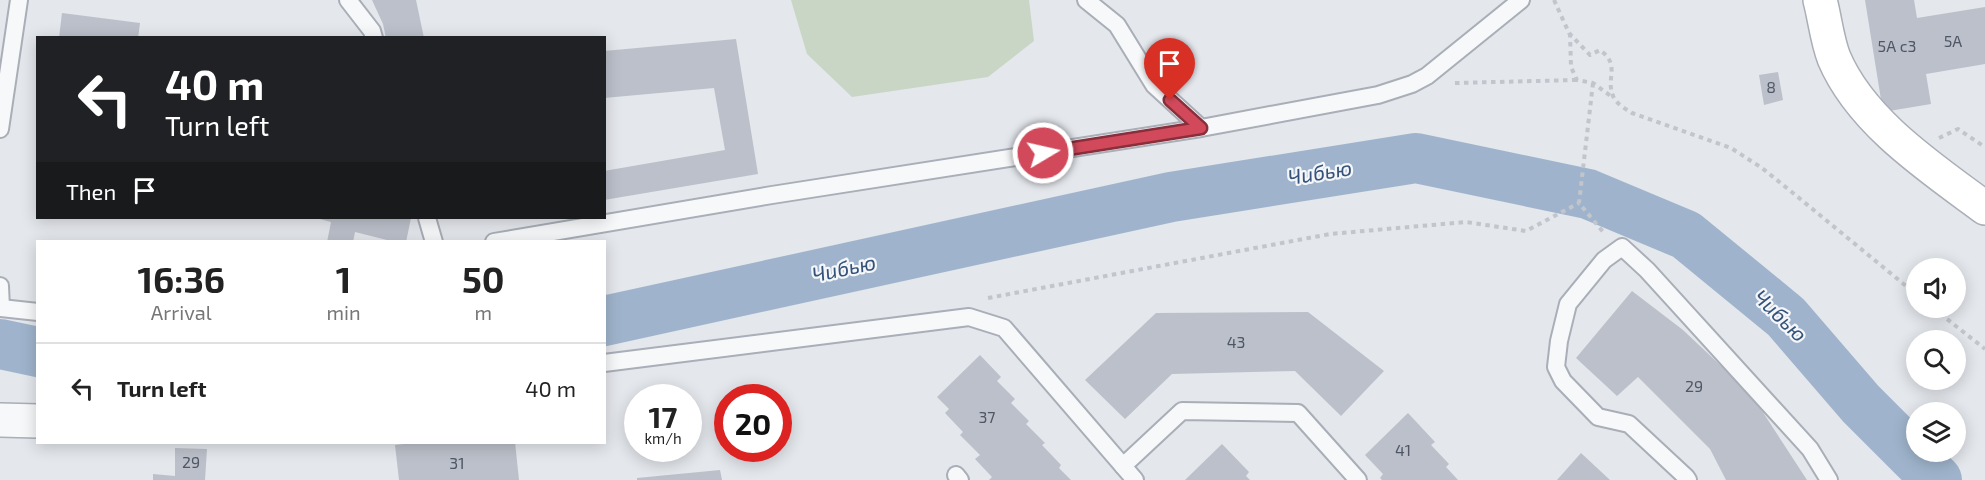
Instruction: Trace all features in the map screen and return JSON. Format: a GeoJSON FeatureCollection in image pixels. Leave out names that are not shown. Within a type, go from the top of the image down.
{"type":"FeatureCollection","features":[{"type":"Feature","properties":{"kind":"main road"},"geometry":{"type":"LineString","coordinates":[[1820,0],[1834,57],[1856,96],[1910,153],[1985,208]]}},
{"type":"Feature","properties":{"kind":"street"},"geometry":{"type":"LineString","coordinates":[[0,420],[36,421]]}},
{"type":"Feature","properties":{"kind":"lane"},"geometry":{"type":"LineString","coordinates":[[0,129],[19,0]]}},
{"type":"Feature","properties":{"kind":"lane"},"geometry":{"type":"LineString","coordinates":[[348,0],[373,36]]}},
{"type":"Feature","properties":{"kind":"lane"},"geometry":{"type":"LineString","coordinates":[[1086,0],[1117,25],[1154,85],[1201,128]]}},
{"type":"Feature","properties":{"kind":"lane"},"geometry":{"type":"LineString","coordinates":[[506,240],[772,195],[1201,128],[1378,95],[1412,84],[1427,76],[1521,0]]}},
{"type":"Feature","properties":{"kind":"lane"},"geometry":{"type":"LineString","coordinates":[[427,219],[434,240]]}},
{"type":"Feature","properties":{"kind":"lane"},"geometry":{"type":"LineString","coordinates":[[1688,480],[1629,424],[1598,417],[1563,381],[1556,368],[1559,341],[1568,304],[1604,260],[1622,247],[1647,270],[1810,449],[1829,480]]}},
{"type":"Feature","properties":{"kind":"lane"},"geometry":{"type":"LineString","coordinates":[[0,286],[1,308],[36,312]]}},
{"type":"Feature","properties":{"kind":"lane"},"geometry":{"type":"LineString","coordinates":[[606,363],[969,317],[1004,328],[1135,480]]}},
{"type":"Feature","properties":{"kind":"lane"},"geometry":{"type":"LineString","coordinates":[[1124,466],[1182,411],[1298,413],[1358,480]]}},
{"type":"Feature","properties":{"kind":"path"},"geometry":{"type":"LineString","coordinates":[[1554,0],[1569,33],[1590,55],[1600,50],[1608,56],[1612,65],[1611,88],[1614,98]]}},
{"type":"Feature","properties":{"kind":"path"},"geometry":{"type":"LineString","coordinates":[[1569,33],[1571,67],[1577,80]]}},
{"type":"Feature","properties":{"kind":"path"},"geometry":{"type":"LineString","coordinates":[[1412,84],[1577,80],[1593,82],[1632,113],[1731,148],[1762,168],[1906,286]]}},
{"type":"Feature","properties":{"kind":"path"},"geometry":{"type":"LineString","coordinates":[[1593,82],[1579,203],[1613,243],[1622,247]]}},
{"type":"Feature","properties":{"kind":"path"},"geometry":{"type":"LineString","coordinates":[[977,300],[1330,234],[1466,222],[1526,231],[1579,203]]}},
{"type":"Feature","properties":{"kind":"path"},"geometry":{"type":"LineString","coordinates":[[1946,318],[1985,349]]}},
{"type":"Feature","properties":{"kind":"green space"},"geometry":{"type":"Polygon","coordinates":[[[791,0],[1029,0],[1034,41],[988,77],[852,97],[807,54],[791,0]]]}},
{"type":"Feature","properties":{"kind":"building"},"geometry":{"type":"Polygon","coordinates":[[[372,0],[416,0],[424,36],[386,36],[383,24],[372,0]]]}},
{"type":"Feature","properties":{"kind":"building"},"geometry":{"type":"Polygon","coordinates":[[[1865,0],[1914,0],[1917,18],[1985,7],[1985,64],[1926,74],[1931,104],[1883,112],[1865,0]]]}},
{"type":"Feature","properties":{"kind":"building"},"geometry":{"type":"Polygon","coordinates":[[[62,13],[140,23],[138,36],[59,36],[62,13]]]}},
{"type":"Feature","properties":{"kind":"building"},"geometry":{"type":"Polygon","coordinates":[[[736,39],[758,174],[606,200],[606,171],[725,150],[714,88],[606,98],[606,51],[736,39]]]}},
{"type":"Feature","properties":{"kind":"building"},"geometry":{"type":"Polygon","coordinates":[[[1778,72],[1783,100],[1764,105],[1759,75],[1778,72]]]}},
{"type":"Feature","properties":{"kind":"building"},"geometry":{"type":"Polygon","coordinates":[[[320,219],[411,219],[406,240],[387,240],[355,232],[353,240],[327,240],[331,222],[320,219]]]}},
{"type":"Feature","properties":{"kind":"building"},"geometry":{"type":"Polygon","coordinates":[[[1632,291],[1683,330],[1751,394],[1807,480],[1726,480],[1710,449],[1638,377],[1617,396],[1576,358],[1632,291]]]}},
{"type":"Feature","properties":{"kind":"building"},"geometry":{"type":"Polygon","coordinates":[[[1308,312],[1384,371],[1341,416],[1295,371],[1172,374],[1125,419],[1085,380],[1156,313],[1308,312]]]}},
{"type":"Feature","properties":{"kind":"building"},"geometry":{"type":"Polygon","coordinates":[[[980,355],[1001,377],[997,381],[1015,399],[1011,403],[1029,421],[1026,424],[1045,443],[1042,445],[1061,465],[1059,468],[1071,480],[989,480],[992,477],[975,459],[980,455],[960,435],[963,432],[945,413],[949,409],[937,397],[980,355]]]}},
{"type":"Feature","properties":{"kind":"building"},"geometry":{"type":"Polygon","coordinates":[[[1408,413],[1435,442],[1431,445],[1449,464],[1446,467],[1458,480],[1382,480],[1380,478],[1383,474],[1365,455],[1408,413]]]}},
{"type":"Feature","properties":{"kind":"building"},"geometry":{"type":"Polygon","coordinates":[[[515,444],[519,480],[399,480],[395,445],[515,444]]]}},
{"type":"Feature","properties":{"kind":"building"},"geometry":{"type":"Polygon","coordinates":[[[1222,444],[1249,472],[1246,476],[1250,480],[1185,480],[1222,444]]]}},
{"type":"Feature","properties":{"kind":"building"},"geometry":{"type":"Polygon","coordinates":[[[175,448],[207,449],[205,480],[153,480],[153,474],[175,476],[175,448]]]}},
{"type":"Feature","properties":{"kind":"building"},"geometry":{"type":"Polygon","coordinates":[[[1581,453],[1610,480],[1557,480],[1581,453]]]}},
{"type":"Feature","properties":{"kind":"building"},"geometry":{"type":"Polygon","coordinates":[[[720,470],[722,480],[637,480],[637,478],[720,470]]]}},
{"type":"Feature","properties":{"kind":"waterway","name":"Чибью"},"geometry":{"type":"LineString","coordinates":[[606,321],[1171,197],[1416,158],[1588,194],[1686,235],[1786,317],[1861,404],[1937,480]]}},
{"type":"Feature","properties":{"kind":"waterway","name":"Чибью"},"geometry":{"type":"LineString","coordinates":[[0,344],[36,352]]}},
{"type":"Feature","properties":{"kind":"route"},"geometry":{"type":"LineString","coordinates":[[1043,153],[1201,128],[1170,100]]}}]}
